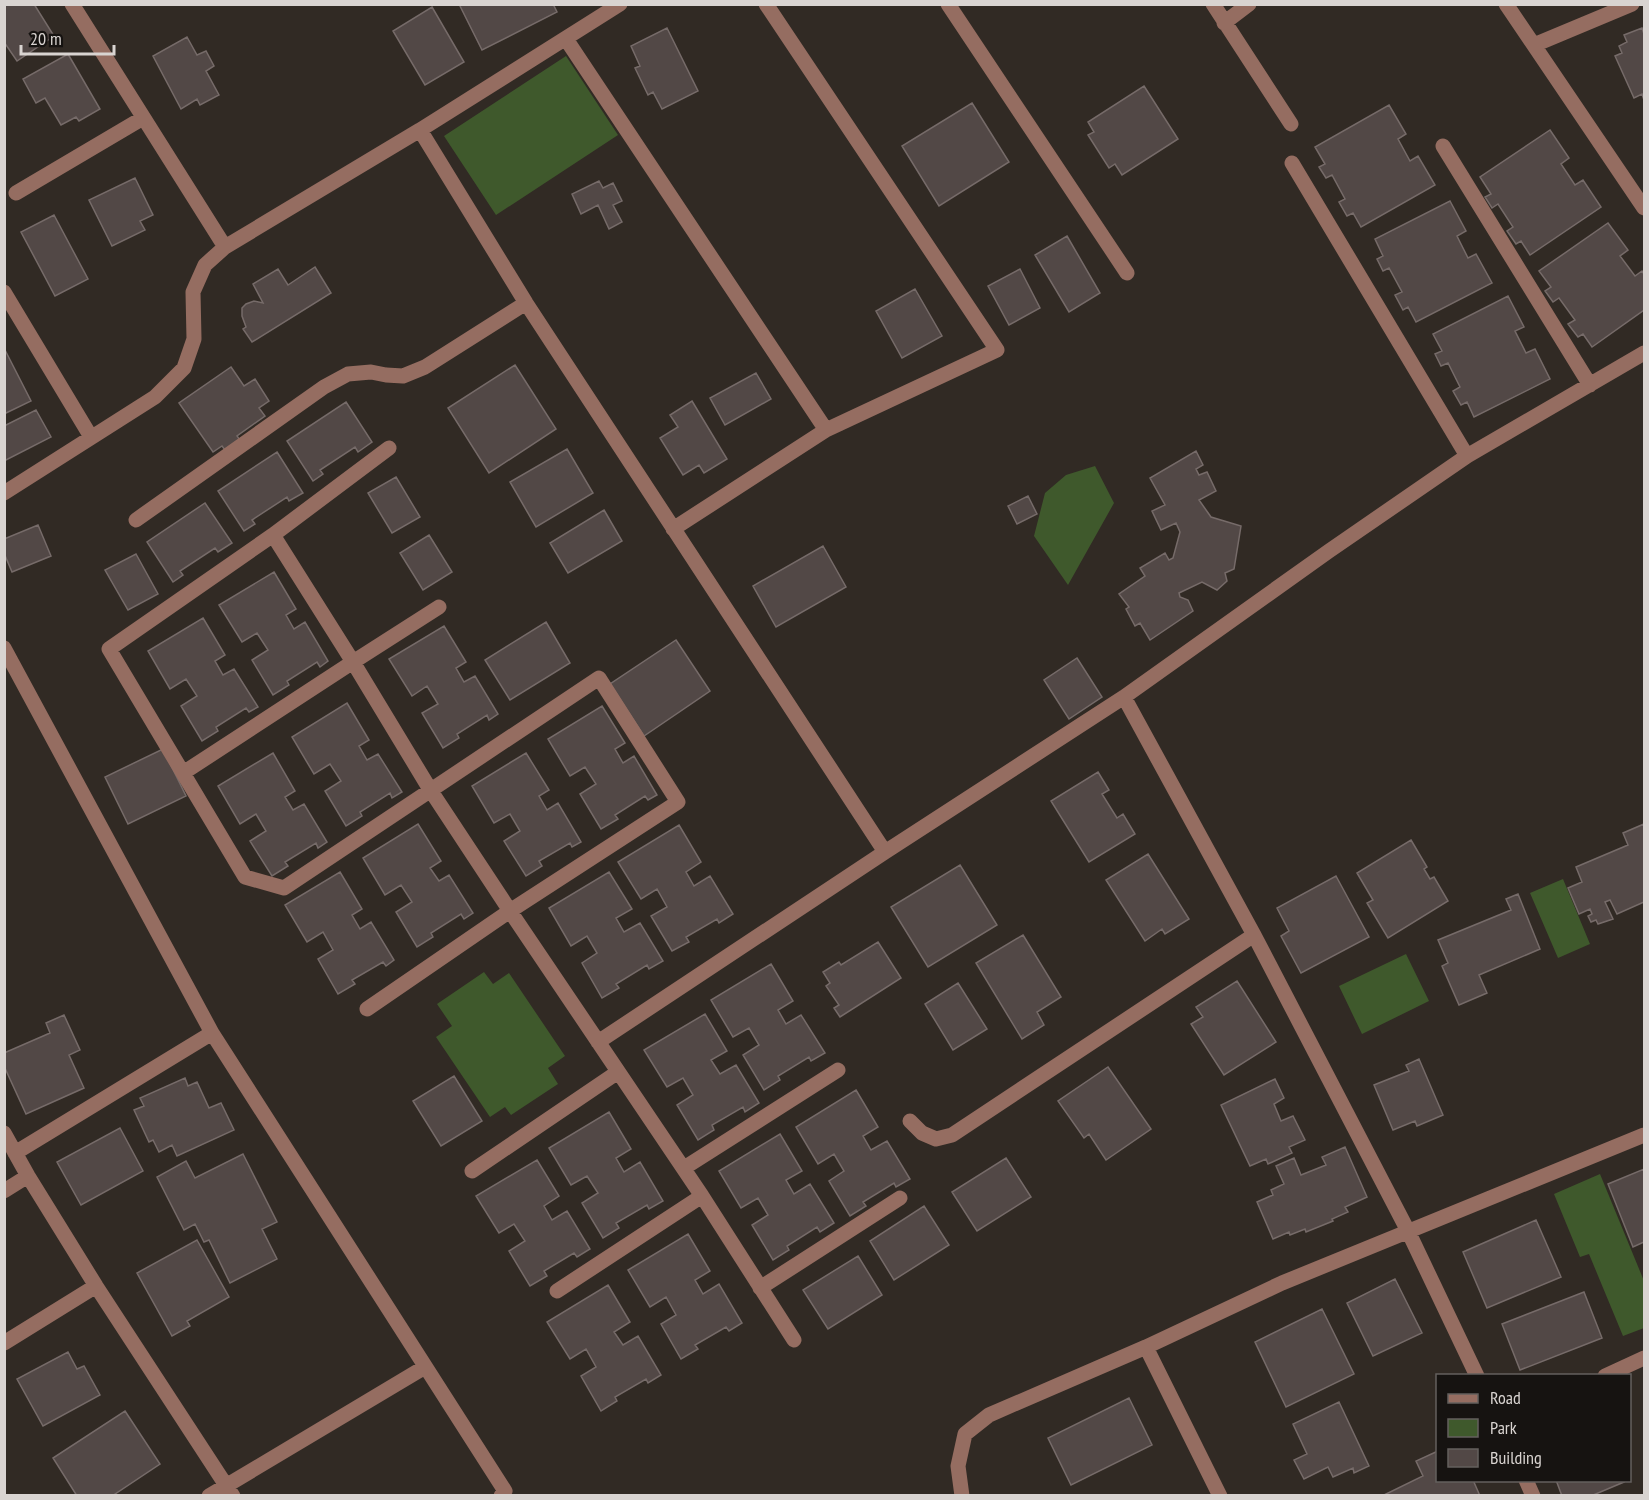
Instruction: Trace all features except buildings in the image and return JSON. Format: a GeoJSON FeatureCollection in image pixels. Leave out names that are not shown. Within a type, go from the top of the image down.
{"type":"FeatureCollection","features":[{"type":"Feature","properties":{"kind":"street"},"geometry":{"type":"LineString","coordinates":[[72,4],[225,247]]}},
{"type":"Feature","properties":{"kind":"street"},"geometry":{"type":"LineString","coordinates":[[4,493],[155,397],[184,368],[194,339],[192,292],[205,265],[225,247],[566,39],[602,9],[620,4]]}},
{"type":"Feature","properties":{"kind":"street"},"geometry":{"type":"LineString","coordinates":[[673,529],[826,430],[997,350],[766,4]]}},
{"type":"Feature","properties":{"kind":"street"},"geometry":{"type":"LineString","coordinates":[[948,4],[1127,273]]}},
{"type":"Feature","properties":{"kind":"street"},"geometry":{"type":"LineString","coordinates":[[1213,4],[1291,124]]}},
{"type":"Feature","properties":{"kind":"street"},"geometry":{"type":"LineString","coordinates":[[1224,22],[1249,4]]}},
{"type":"Feature","properties":{"kind":"street"},"geometry":{"type":"LineString","coordinates":[[1506,4],[1644,208]]}},
{"type":"Feature","properties":{"kind":"street"},"geometry":{"type":"LineString","coordinates":[[1534,45],[1632,4]]}},
{"type":"Feature","properties":{"kind":"street"},"geometry":{"type":"LineString","coordinates":[[566,39],[826,430]]}},
{"type":"Feature","properties":{"kind":"street"},"geometry":{"type":"LineString","coordinates":[[16,193],[143,118]]}},
{"type":"Feature","properties":{"kind":"street"},"geometry":{"type":"LineString","coordinates":[[420,130],[526,303],[885,852]]}},
{"type":"Feature","properties":{"kind":"street"},"geometry":{"type":"LineString","coordinates":[[1443,146],[1590,385]]}},
{"type":"Feature","properties":{"kind":"street"},"geometry":{"type":"LineString","coordinates":[[1292,163],[1467,456]]}},
{"type":"Feature","properties":{"kind":"street"},"geometry":{"type":"LineString","coordinates":[[4,292],[92,437]]}},
{"type":"Feature","properties":{"kind":"street"},"geometry":{"type":"LineString","coordinates":[[136,520],[324,387],[348,374],[371,372],[403,376],[425,367],[526,303]]}},
{"type":"Feature","properties":{"kind":"street"},"geometry":{"type":"LineString","coordinates":[[598,1042],[1124,697],[1320,557],[1467,456],[1644,353]]}},
{"type":"Feature","properties":{"kind":"street"},"geometry":{"type":"LineString","coordinates":[[367,1009],[510,911],[678,802],[599,678],[284,888],[245,877],[109,649],[273,535],[389,448]]}},
{"type":"Feature","properties":{"kind":"street"},"geometry":{"type":"LineString","coordinates":[[273,535],[431,791],[684,1168],[794,1340]]}},
{"type":"Feature","properties":{"kind":"street"},"geometry":{"type":"LineString","coordinates":[[183,773],[440,607]]}},
{"type":"Feature","properties":{"kind":"street"},"geometry":{"type":"LineString","coordinates":[[4,648],[212,1033],[505,1491],[501,1496]]}},
{"type":"Feature","properties":{"kind":"street"},"geometry":{"type":"LineString","coordinates":[[1124,697],[1254,936],[1408,1231],[1477,1374]]}},
{"type":"Feature","properties":{"kind":"street"},"geometry":{"type":"LineString","coordinates":[[910,1121],[922,1133],[936,1139],[952,1135],[1254,936]]}},
{"type":"Feature","properties":{"kind":"street"},"geometry":{"type":"LineString","coordinates":[[15,1153],[212,1033]]}},
{"type":"Feature","properties":{"kind":"street"},"geometry":{"type":"LineString","coordinates":[[684,1168],[838,1070]]}},
{"type":"Feature","properties":{"kind":"street"},"geometry":{"type":"LineString","coordinates":[[472,1171],[618,1072]]}},
{"type":"Feature","properties":{"kind":"street"},"geometry":{"type":"LineString","coordinates":[[4,1133],[96,1286],[230,1490]]}},
{"type":"Feature","properties":{"kind":"street"},"geometry":{"type":"LineString","coordinates":[[962,1496],[958,1466],[965,1434],[989,1415],[1146,1347],[1282,1283],[1644,1135]]}},
{"type":"Feature","properties":{"kind":"street"},"geometry":{"type":"LineString","coordinates":[[4,1191],[28,1176]]}},
{"type":"Feature","properties":{"kind":"street"},"geometry":{"type":"LineString","coordinates":[[557,1291],[702,1196]]}},
{"type":"Feature","properties":{"kind":"street"},"geometry":{"type":"LineString","coordinates":[[760,1288],[900,1198]]}},
{"type":"Feature","properties":{"kind":"street"},"geometry":{"type":"LineString","coordinates":[[4,1343],[96,1286]]}},
{"type":"Feature","properties":{"kind":"street"},"geometry":{"type":"LineString","coordinates":[[1146,1347],[1220,1496]]}},
{"type":"Feature","properties":{"kind":"street"},"geometry":{"type":"LineString","coordinates":[[1609,1374],[1644,1358]]}},
{"type":"Feature","properties":{"kind":"street"},"geometry":{"type":"LineString","coordinates":[[209,1496],[230,1490],[425,1367]]}},
{"type":"Feature","properties":{"kind":"street"},"geometry":{"type":"LineString","coordinates":[[1527,1482],[1533,1496]]}},
{"type":"Feature","properties":{"kind":"green space"},"geometry":{"type":"Polygon","coordinates":[[[566,56],[618,135],[496,215],[444,136],[566,56]]]}},
{"type":"Feature","properties":{"kind":"green space"},"geometry":{"type":"Polygon","coordinates":[[[1095,466],[1114,503],[1068,585],[1034,536],[1045,493],[1066,475],[1095,466]]]}},
{"type":"Feature","properties":{"kind":"green space"},"geometry":{"type":"Polygon","coordinates":[[[1563,879],[1590,944],[1558,958],[1530,893],[1563,879]]]}},
{"type":"Feature","properties":{"kind":"green space"},"geometry":{"type":"Polygon","coordinates":[[[1406,954],[1429,1001],[1362,1034],[1339,986],[1406,954]]]}},
{"type":"Feature","properties":{"kind":"green space"},"geometry":{"type":"Polygon","coordinates":[[[484,972],[493,984],[509,973],[565,1056],[548,1068],[558,1084],[511,1115],[505,1107],[490,1117],[436,1037],[452,1026],[437,1004],[484,972]]]}},
{"type":"Feature","properties":{"kind":"green space"},"geometry":{"type":"Polygon","coordinates":[[[1600,1174],[1644,1281],[1644,1328],[1623,1336],[1589,1254],[1580,1257],[1554,1194],[1600,1174]]]}}]}
